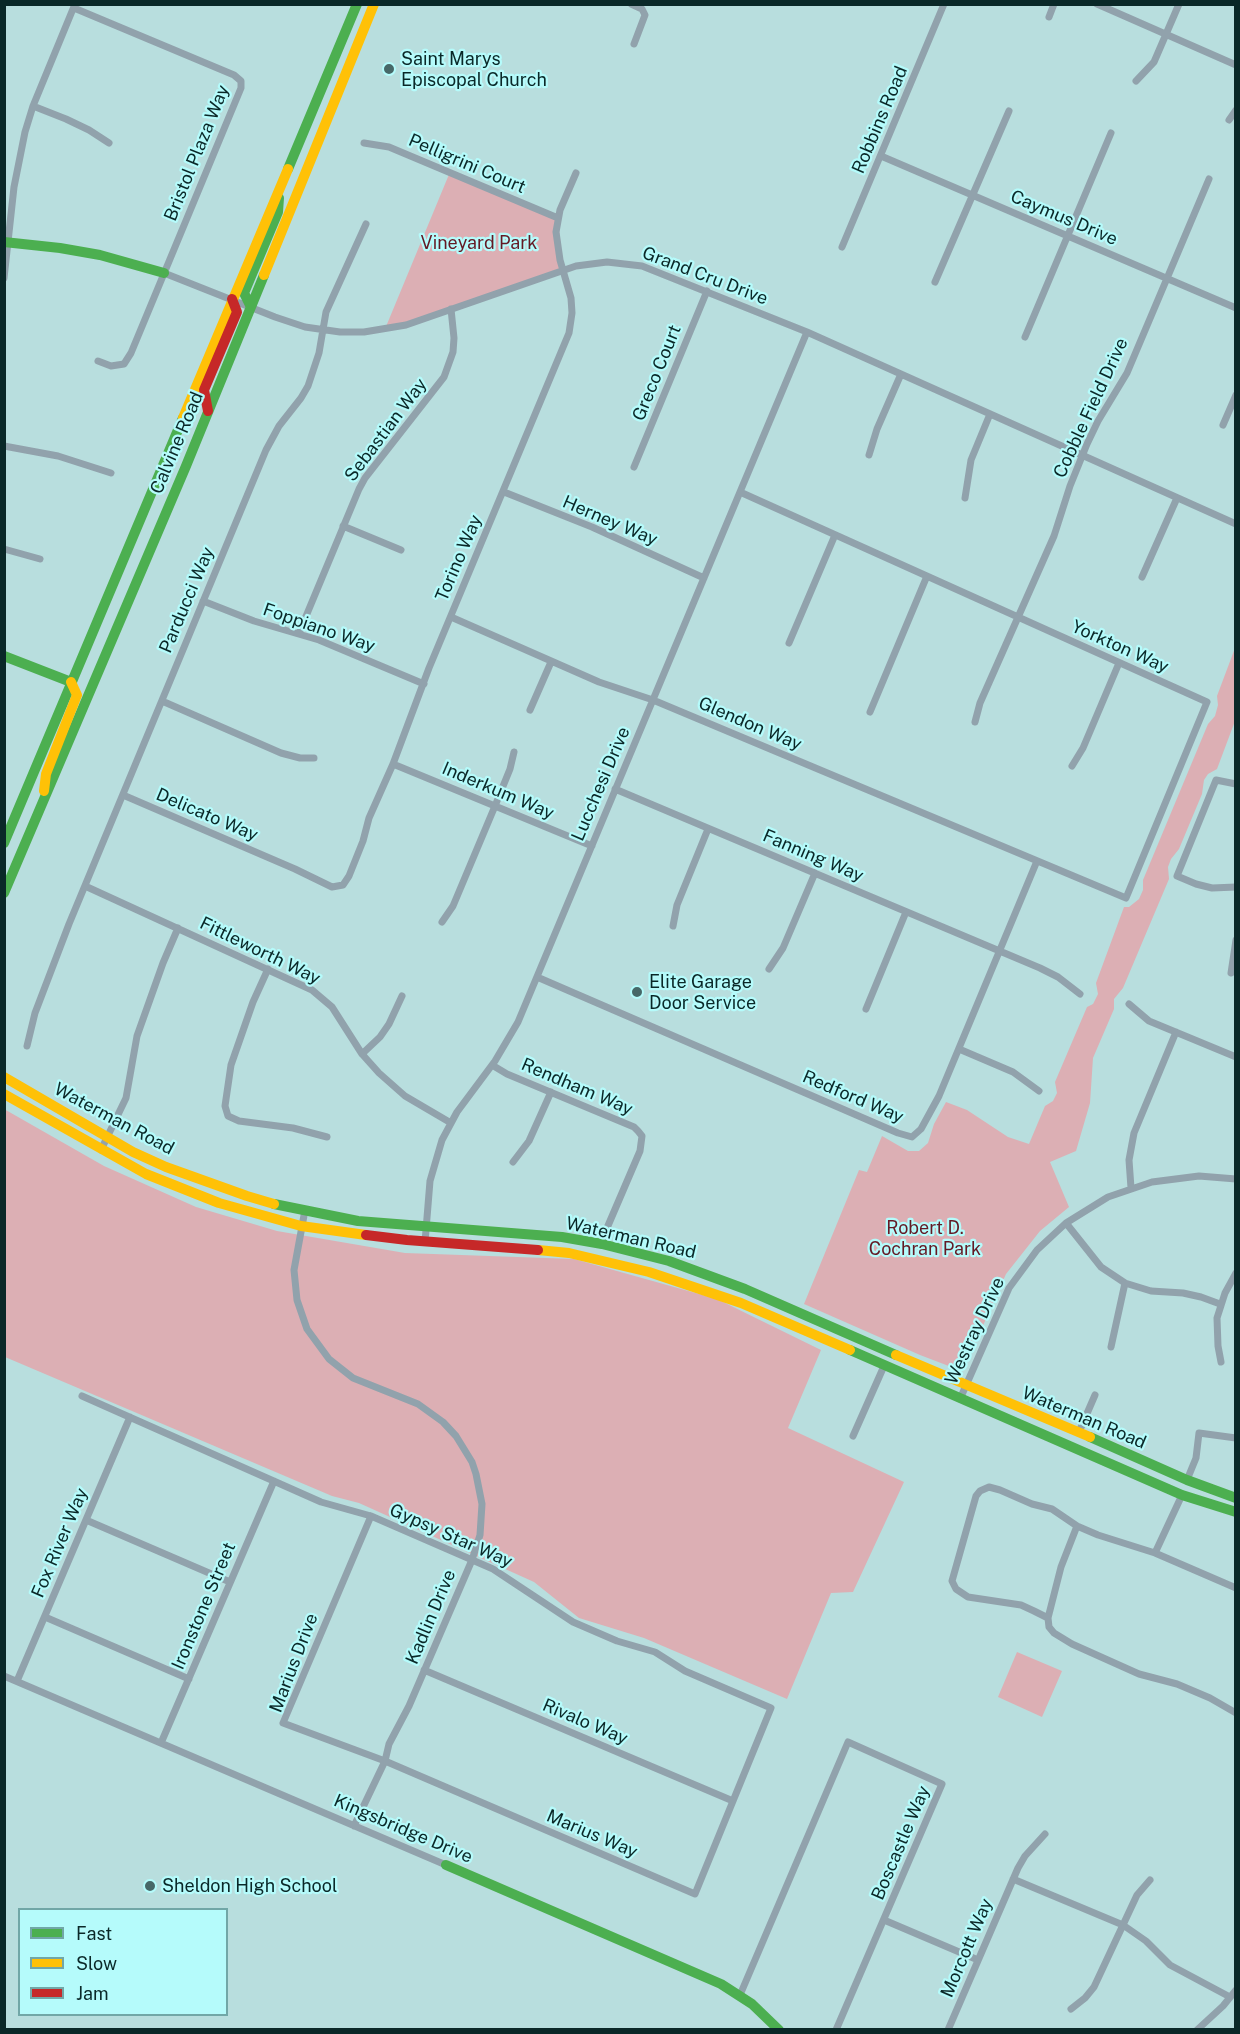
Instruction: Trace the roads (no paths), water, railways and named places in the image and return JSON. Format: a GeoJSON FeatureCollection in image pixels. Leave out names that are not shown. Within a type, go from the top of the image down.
{"type":"FeatureCollection","features":[{"type":"Feature","properties":{"kind":"street","name":"Calvine Road"},"geometry":{"type":"LineString","coordinates":[[4,843],[357,4]]}},
{"type":"Feature","properties":{"kind":"street","name":"Calvine Road"},"geometry":{"type":"LineString","coordinates":[[4,893],[208,411],[374,4]]}},
{"type":"Feature","properties":{"kind":"street"},"geometry":{"type":"LineString","coordinates":[[631,4],[642,9],[645,15],[634,44]]}},
{"type":"Feature","properties":{"kind":"street","name":"Robbins Road"},"geometry":{"type":"LineString","coordinates":[[842,247],[944,4]]}},
{"type":"Feature","properties":{"kind":"street"},"geometry":{"type":"LineString","coordinates":[[1049,17],[1054,4]]}},
{"type":"Feature","properties":{"kind":"street"},"geometry":{"type":"LineString","coordinates":[[1097,4],[1236,65]]}},
{"type":"Feature","properties":{"kind":"street"},"geometry":{"type":"LineString","coordinates":[[1136,81],[1154,62],[1179,4]]}},
{"type":"Feature","properties":{"kind":"street"},"geometry":{"type":"LineString","coordinates":[[4,278],[6,242],[18,159],[33,106],[75,6]]}},
{"type":"Feature","properties":{"kind":"street","name":"Bristol Plaza Way"},"geometry":{"type":"LineString","coordinates":[[75,6],[234,75],[241,81],[241,88],[164,273]]}},
{"type":"Feature","properties":{"kind":"street"},"geometry":{"type":"LineString","coordinates":[[33,106],[89,130],[109,143]]}},
{"type":"Feature","properties":{"kind":"street"},"geometry":{"type":"LineString","coordinates":[[1229,120],[1236,110]]}},
{"type":"Feature","properties":{"kind":"street"},"geometry":{"type":"LineString","coordinates":[[935,282],[1009,111]]}},
{"type":"Feature","properties":{"kind":"street"},"geometry":{"type":"LineString","coordinates":[[1024,337],[1111,134]]}},
{"type":"Feature","properties":{"kind":"street","name":"Pelligrini Court"},"geometry":{"type":"LineString","coordinates":[[364,142],[389,147],[558,218]]}},
{"type":"Feature","properties":{"kind":"street","name":"Caymus Drive"},"geometry":{"type":"LineString","coordinates":[[881,156],[1236,308]]}},
{"type":"Feature","properties":{"kind":"street","name":"Torino Way"},"geometry":{"type":"LineString","coordinates":[[279,862],[332,887],[343,885],[350,876],[369,818],[393,764],[450,617],[569,333],[573,313],[572,298],[557,246],[556,232],[558,218],[576,173]]}},
{"type":"Feature","properties":{"kind":"street","name":"Cobble Field Drive"},"geometry":{"type":"LineString","coordinates":[[975,722],[980,703],[1060,523],[1082,454],[1098,421],[1127,373],[1209,179]]}},
{"type":"Feature","properties":{"kind":"street"},"geometry":{"type":"LineString","coordinates":[[251,307],[244,291],[278,212],[279,189]]}},
{"type":"Feature","properties":{"kind":"street","name":"Parducci Way"},"geometry":{"type":"LineString","coordinates":[[27,1046],[35,1013],[85,886],[271,438],[308,386],[319,354],[326,312],[366,224]]}},
{"type":"Feature","properties":{"kind":"street"},"geometry":{"type":"LineString","coordinates":[[6,242],[100,255],[164,273],[131,353],[124,364],[111,366],[98,361]]}},
{"type":"Feature","properties":{"kind":"street","name":"Grand Cru Drive"},"geometry":{"type":"LineString","coordinates":[[164,273],[285,321],[322,330],[364,332],[406,325],[563,270],[593,263],[625,263],[654,269],[807,332],[1236,524]]}},
{"type":"Feature","properties":{"kind":"street","name":"Greco Court"},"geometry":{"type":"LineString","coordinates":[[634,466],[707,291]]}},
{"type":"Feature","properties":{"kind":"street"},"geometry":{"type":"LineString","coordinates":[[208,411],[204,390],[237,312],[232,299]]}},
{"type":"Feature","properties":{"kind":"street","name":"Sebastian Way"},"geometry":{"type":"LineString","coordinates":[[299,633],[365,478],[444,377],[453,352],[452,309]]}},
{"type":"Feature","properties":{"kind":"street","name":"Lucchesi Drive"},"geometry":{"type":"LineString","coordinates":[[425,1242],[430,1181],[435,1160],[451,1123],[466,1097],[492,1065],[518,1022],[807,332]]}},
{"type":"Feature","properties":{"kind":"street"},"geometry":{"type":"LineString","coordinates":[[869,455],[877,429],[901,374]]}},
{"type":"Feature","properties":{"kind":"street"},"geometry":{"type":"LineString","coordinates":[[1223,425],[1236,395]]}},
{"type":"Feature","properties":{"kind":"street"},"geometry":{"type":"LineString","coordinates":[[965,498],[971,460],[990,414]]}},
{"type":"Feature","properties":{"kind":"street"},"geometry":{"type":"LineString","coordinates":[[4,446],[58,456],[111,473]]}},
{"type":"Feature","properties":{"kind":"street","name":"Herney Way"},"geometry":{"type":"LineString","coordinates":[[504,492],[592,527],[704,578]]}},
{"type":"Feature","properties":{"kind":"street","name":"Yorkton Way"},"geometry":{"type":"LineString","coordinates":[[740,492],[1208,702],[1126,898],[1037,861]]}},
{"type":"Feature","properties":{"kind":"street"},"geometry":{"type":"LineString","coordinates":[[1142,577],[1177,498]]}},
{"type":"Feature","properties":{"kind":"street"},"geometry":{"type":"LineString","coordinates":[[343,526],[401,550]]}},
{"type":"Feature","properties":{"kind":"street"},"geometry":{"type":"LineString","coordinates":[[789,644],[835,535]]}},
{"type":"Feature","properties":{"kind":"street"},"geometry":{"type":"LineString","coordinates":[[4,549],[40,559]]}},
{"type":"Feature","properties":{"kind":"street"},"geometry":{"type":"LineString","coordinates":[[870,712],[927,576]]}},
{"type":"Feature","properties":{"kind":"street","name":"Foppiano Way"},"geometry":{"type":"LineString","coordinates":[[203,601],[254,621],[299,633],[424,684]]}},
{"type":"Feature","properties":{"kind":"street","name":"Glendon Way"},"geometry":{"type":"LineString","coordinates":[[450,617],[599,682],[653,700],[1037,861]]}},
{"type":"Feature","properties":{"kind":"street"},"geometry":{"type":"LineString","coordinates":[[4,656],[71,682],[77,696],[46,774],[42,803]]}},
{"type":"Feature","properties":{"kind":"street"},"geometry":{"type":"LineString","coordinates":[[530,710],[551,662]]}},
{"type":"Feature","properties":{"kind":"street"},"geometry":{"type":"LineString","coordinates":[[1072,765],[1083,748],[1119,663]]}},
{"type":"Feature","properties":{"kind":"street"},"geometry":{"type":"LineString","coordinates":[[162,701],[281,753],[300,758],[314,758]]}},
{"type":"Feature","properties":{"kind":"street"},"geometry":{"type":"LineString","coordinates":[[442,922],[453,906],[510,769],[514,752]]}},
{"type":"Feature","properties":{"kind":"street","name":"Inderkum Way"},"geometry":{"type":"LineString","coordinates":[[393,764],[592,846]]}},
{"type":"Feature","properties":{"kind":"street"},"geometry":{"type":"LineString","coordinates":[[1236,784],[1216,780],[1177,876],[1212,888],[1236,887]]}},
{"type":"Feature","properties":{"kind":"street","name":"Fanning Way"},"geometry":{"type":"LineString","coordinates":[[615,789],[1000,951],[1058,977],[1080,994]]}},
{"type":"Feature","properties":{"kind":"street","name":"Delicato Way"},"geometry":{"type":"LineString","coordinates":[[123,795],[279,862]]}},
{"type":"Feature","properties":{"kind":"street"},"geometry":{"type":"LineString","coordinates":[[673,926],[676,905],[708,829]]}},
{"type":"Feature","properties":{"kind":"street","name":"Redford Way"},"geometry":{"type":"LineString","coordinates":[[537,977],[898,1133],[912,1137],[921,1129],[939,1096],[1037,861]]}},
{"type":"Feature","properties":{"kind":"street"},"geometry":{"type":"LineString","coordinates":[[769,969],[783,948],[815,873]]}},
{"type":"Feature","properties":{"kind":"street","name":"Fittleworth Way"},"geometry":{"type":"LineString","coordinates":[[85,886],[301,983],[322,997],[341,1019],[362,1054],[379,1073],[405,1096],[451,1123]]}},
{"type":"Feature","properties":{"kind":"street"},"geometry":{"type":"LineString","coordinates":[[866,1009],[906,912]]}},
{"type":"Feature","properties":{"kind":"street"},"geometry":{"type":"LineString","coordinates":[[101,1150],[126,1098],[137,1036],[178,928]]}},
{"type":"Feature","properties":{"kind":"street"},"geometry":{"type":"LineString","coordinates":[[1231,973],[1236,940]]}},
{"type":"Feature","properties":{"kind":"street"},"geometry":{"type":"LineString","coordinates":[[268,969],[253,1002],[231,1065],[225,1106],[228,1116],[239,1121],[293,1128],[327,1137]]}},
{"type":"Feature","properties":{"kind":"street"},"geometry":{"type":"LineString","coordinates":[[362,1054],[380,1037],[389,1024],[402,996]]}},
{"type":"Feature","properties":{"kind":"street"},"geometry":{"type":"LineString","coordinates":[[1129,1004],[1149,1021],[1236,1057]]}},
{"type":"Feature","properties":{"kind":"street"},"geometry":{"type":"LineString","coordinates":[[1131,1188],[1129,1160],[1134,1133],[1176,1032]]}},
{"type":"Feature","properties":{"kind":"street"},"geometry":{"type":"LineString","coordinates":[[958,1049],[1013,1072],[1039,1091]]}},
{"type":"Feature","properties":{"kind":"street","name":"Rendham Way"},"geometry":{"type":"LineString","coordinates":[[492,1065],[507,1074],[634,1127],[642,1136],[640,1150],[602,1244]]}},
{"type":"Feature","properties":{"kind":"street","name":"Waterman Road"},"geometry":{"type":"LineString","coordinates":[[4,1077],[108,1137],[166,1167],[247,1196],[358,1221],[524,1233],[602,1244],[669,1261],[718,1278],[1187,1480],[1236,1498]]}},
{"type":"Feature","properties":{"kind":"street"},"geometry":{"type":"LineString","coordinates":[[513,1162],[529,1141],[551,1092]]}},
{"type":"Feature","properties":{"kind":"street","name":"Waterman Road"},"geometry":{"type":"LineString","coordinates":[[4,1094],[146,1174],[219,1203],[301,1226],[425,1242],[569,1254],[649,1272],[741,1303],[1182,1495],[1236,1512]]}},
{"type":"Feature","properties":{"kind":"street","name":"Westray Drive"},"geometry":{"type":"LineString","coordinates":[[960,1399],[1009,1288],[1037,1250],[1066,1224],[1088,1208],[1131,1188],[1175,1178],[1198,1176],[1236,1179]]}},
{"type":"Feature","properties":{"kind":"street","name":"Kadlin Drive"},"geometry":{"type":"LineString","coordinates":[[305,1210],[296,1254],[295,1288],[302,1318],[317,1345],[333,1363],[353,1378],[406,1399],[428,1411],[456,1436],[476,1474],[482,1504],[480,1535],[472,1560],[409,1706],[389,1744],[386,1761],[354,1826]]}},
{"type":"Feature","properties":{"kind":"street"},"geometry":{"type":"LineString","coordinates":[[1066,1224],[1101,1267],[1125,1283],[1151,1291],[1192,1295],[1220,1304]]}},
{"type":"Feature","properties":{"kind":"street"},"geometry":{"type":"LineString","coordinates":[[1221,1362],[1216,1331],[1220,1304],[1236,1273]]}},
{"type":"Feature","properties":{"kind":"street"},"geometry":{"type":"LineString","coordinates":[[1111,1347],[1125,1283]]}},
{"type":"Feature","properties":{"kind":"street"},"geometry":{"type":"LineString","coordinates":[[854,1436],[884,1366]]}},
{"type":"Feature","properties":{"kind":"street"},"geometry":{"type":"LineString","coordinates":[[1079,1432],[1095,1395]]}},
{"type":"Feature","properties":{"kind":"street","name":"Gypsy Star Way"},"geometry":{"type":"LineString","coordinates":[[82,1396],[333,1506],[371,1516],[472,1560],[506,1576],[573,1622],[607,1637],[655,1652],[686,1671],[771,1708],[733,1801]]}},
{"type":"Feature","properties":{"kind":"street","name":"Fox River Way"},"geometry":{"type":"LineString","coordinates":[[17,1681],[130,1417]]}},
{"type":"Feature","properties":{"kind":"street"},"geometry":{"type":"LineString","coordinates":[[1187,1480],[1196,1458],[1198,1433],[1236,1438]]}},
{"type":"Feature","properties":{"kind":"street","name":"Ironstone Street"},"geometry":{"type":"LineString","coordinates":[[161,1743],[274,1481]]}},
{"type":"Feature","properties":{"kind":"street"},"geometry":{"type":"LineString","coordinates":[[1048,1618],[1021,1605],[968,1597],[960,1593],[952,1584],[952,1577],[976,1496],[984,1488],[993,1487],[1032,1504],[1052,1509],[1077,1526],[1117,1542],[1155,1553],[1236,1588]]}},
{"type":"Feature","properties":{"kind":"street","name":"Waterman Road"},"geometry":{"type":"LineString","coordinates":[[1182,1495],[1195,1492],[1236,1506]]}},
{"type":"Feature","properties":{"kind":"street"},"geometry":{"type":"LineString","coordinates":[[1155,1553],[1182,1495]]}},
{"type":"Feature","properties":{"kind":"street","name":"Marius Drive"},"geometry":{"type":"LineString","coordinates":[[371,1516],[283,1723],[386,1761]]}},
{"type":"Feature","properties":{"kind":"street"},"geometry":{"type":"LineString","coordinates":[[86,1520],[231,1582]]}},
{"type":"Feature","properties":{"kind":"street"},"geometry":{"type":"LineString","coordinates":[[1077,1526],[1061,1568],[1048,1618],[1049,1627],[1054,1633],[1072,1644],[1140,1674],[1177,1684],[1210,1698],[1236,1713]]}},
{"type":"Feature","properties":{"kind":"street"},"geometry":{"type":"LineString","coordinates":[[45,1617],[189,1678]]}},
{"type":"Feature","properties":{"kind":"street","name":"Rivalo Way"},"geometry":{"type":"LineString","coordinates":[[424,1670],[733,1801]]}},
{"type":"Feature","properties":{"kind":"street","name":"Kingsbridge Drive"},"geometry":{"type":"LineString","coordinates":[[4,1676],[704,1976],[740,1995],[779,2030]]}},
{"type":"Feature","properties":{"kind":"street","name":"Boscastle Way"},"geometry":{"type":"LineString","coordinates":[[740,1995],[848,1742],[942,1784],[836,2030]]}},
{"type":"Feature","properties":{"kind":"street","name":"Marius Way"},"geometry":{"type":"LineString","coordinates":[[386,1761],[695,1894],[733,1801]]}},
{"type":"Feature","properties":{"kind":"street","name":"Morcott Way"},"geometry":{"type":"LineString","coordinates":[[948,2030],[1013,1879],[1025,1856],[1045,1834]]}},
{"type":"Feature","properties":{"kind":"street"},"geometry":{"type":"LineString","coordinates":[[1013,1879],[1123,1925],[1146,1941],[1170,1965],[1230,1997]]}},
{"type":"Feature","properties":{"kind":"street"},"geometry":{"type":"LineString","coordinates":[[1071,2009],[1085,1998],[1101,1976],[1137,1895],[1150,1880]]}},
{"type":"Feature","properties":{"kind":"street"},"geometry":{"type":"LineString","coordinates":[[884,1920],[978,1960]]}},
{"type":"Feature","properties":{"kind":"street"},"geometry":{"type":"LineString","coordinates":[[1197,2030],[1236,1990]]}},
{"type":"Feature","properties":{"kind":"place","name":"Saint Marys Episcopal Church"},"geometry":{"type":"Point","coordinates":[389,69]}},
{"type":"Feature","properties":{"kind":"place","name":"Elite Garage Door Service"},"geometry":{"type":"Point","coordinates":[637,992]}},
{"type":"Feature","properties":{"kind":"place","name":"Sheldon High School"},"geometry":{"type":"Point","coordinates":[150,1886]}},
{"type":"Feature","properties":{"kind":"park label","name":"Vineyard Park"},"geometry":{"type":"Point","coordinates":[479,243]}},
{"type":"Feature","properties":{"kind":"park label","name":"Robert D. Cochran Park"},"geometry":{"type":"Point","coordinates":[925,1238]}}]}
